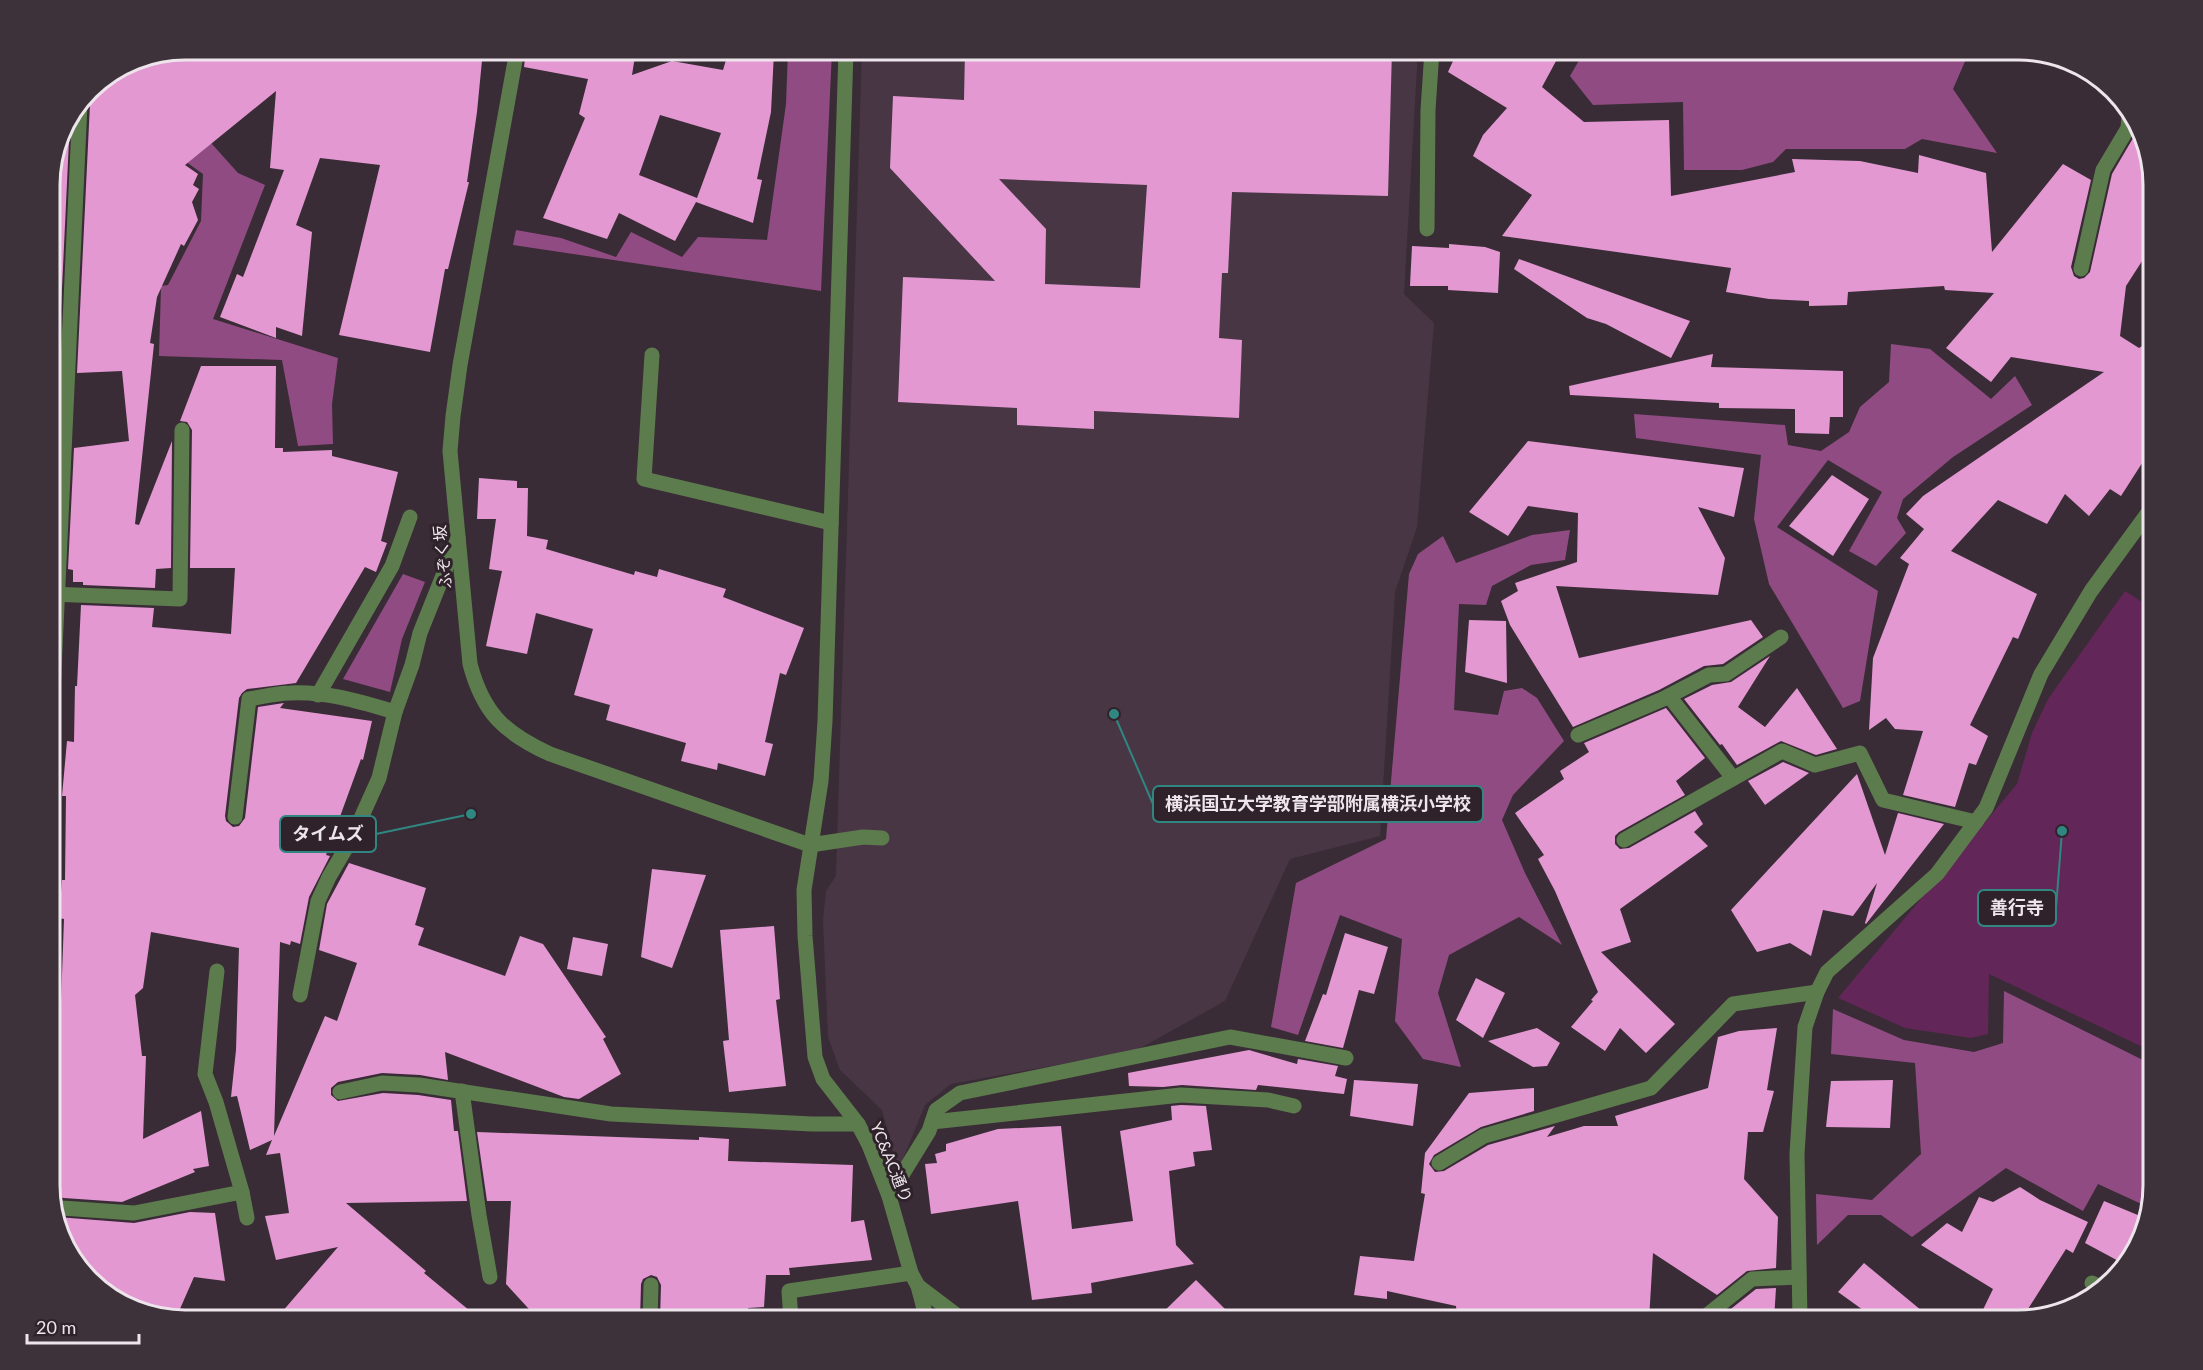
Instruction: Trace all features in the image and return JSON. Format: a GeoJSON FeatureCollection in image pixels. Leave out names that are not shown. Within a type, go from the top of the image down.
{"type":"FeatureCollection","features":[{"type":"Feature","properties":{"kind":"street","name":"ふぞく坂"},"geometry":{"type":"LineString","coordinates":[[515,60],[453,416],[450,451],[470,664],[476,687],[488,709],[506,728],[524,742],[550,754],[810,845]]}},
{"type":"Feature","properties":{"kind":"street","name":"YC&AC通り"},"geometry":{"type":"LineString","coordinates":[[846,60],[821,781],[804,890],[805,925],[815,1057],[823,1079],[858,1124],[889,1196],[924,1310]]}},
{"type":"Feature","properties":{"kind":"street"},"geometry":{"type":"LineString","coordinates":[[1427,229],[1428,110],[1431,60]]}},
{"type":"Feature","properties":{"kind":"street"},"geometry":{"type":"LineString","coordinates":[[60,467],[79,119]]}},
{"type":"Feature","properties":{"kind":"street"},"geometry":{"type":"LineString","coordinates":[[2081,269],[2103,170],[2128,127]]}},
{"type":"Feature","properties":{"kind":"street"},"geometry":{"type":"LineString","coordinates":[[652,355],[644,479],[831,523]]}},
{"type":"Feature","properties":{"kind":"street"},"geometry":{"type":"LineString","coordinates":[[60,594],[180,599],[182,430]]}},
{"type":"Feature","properties":{"kind":"street"},"geometry":{"type":"LineString","coordinates":[[318,695],[392,566],[410,517]]}},
{"type":"Feature","properties":{"kind":"street"},"geometry":{"type":"LineString","coordinates":[[1800,1310],[1797,1154],[1805,1027],[1817,992],[1827,972],[1937,874],[1986,808],[2040,674],[2091,591],[2143,520]]}},
{"type":"Feature","properties":{"kind":"street"},"geometry":{"type":"LineString","coordinates":[[300,995],[318,901],[353,836],[379,778],[395,712],[432,600],[459,537]]}},
{"type":"Feature","properties":{"kind":"street"},"geometry":{"type":"LineString","coordinates":[[1578,735],[1669,696],[1708,675],[1726,674],[1781,637]]}},
{"type":"Feature","properties":{"kind":"street"},"geometry":{"type":"LineString","coordinates":[[235,817],[249,699],[290,693],[318,695],[347,698],[395,712]]}},
{"type":"Feature","properties":{"kind":"street"},"geometry":{"type":"LineString","coordinates":[[1669,696],[1733,778]]}},
{"type":"Feature","properties":{"kind":"street"},"geometry":{"type":"LineString","coordinates":[[1624,840],[1782,751],[1815,765],[1860,753],[1883,800],[1976,822]]}},
{"type":"Feature","properties":{"kind":"street"},"geometry":{"type":"LineString","coordinates":[[810,845],[863,837],[882,838]]}},
{"type":"Feature","properties":{"kind":"street"},"geometry":{"type":"LineString","coordinates":[[217,971],[205,1074],[216,1102],[242,1191],[247,1218]]}},
{"type":"Feature","properties":{"kind":"street"},"geometry":{"type":"LineString","coordinates":[[1439,1162],[1484,1136],[1651,1088],[1732,1004],[1817,992]]}},
{"type":"Feature","properties":{"kind":"street"},"geometry":{"type":"LineString","coordinates":[[889,1196],[929,1131],[936,1110],[960,1093],[1230,1037],[1346,1058]]}},
{"type":"Feature","properties":{"kind":"street"},"geometry":{"type":"LineString","coordinates":[[340,1092],[382,1083],[419,1085],[611,1114],[812,1124],[858,1124]]}},
{"type":"Feature","properties":{"kind":"street"},"geometry":{"type":"LineString","coordinates":[[462,1091],[490,1277]]}},
{"type":"Feature","properties":{"kind":"street"},"geometry":{"type":"LineString","coordinates":[[932,1122],[1181,1095],[1268,1100],[1294,1106]]}},
{"type":"Feature","properties":{"kind":"street"},"geometry":{"type":"LineString","coordinates":[[62,1208],[134,1213],[242,1191]]}},
{"type":"Feature","properties":{"kind":"street"},"geometry":{"type":"LineString","coordinates":[[1713,1310],[1752,1279],[1799,1277]]}},
{"type":"Feature","properties":{"kind":"street"},"geometry":{"type":"LineString","coordinates":[[790,1310],[789,1291],[914,1279],[951,1310]]}},
{"type":"Feature","properties":{"kind":"street"},"geometry":{"type":"LineString","coordinates":[[650,1310],[651,1284]]}},
{"type":"Feature","properties":{"kind":"shaded area"},"geometry":{"type":"Polygon","coordinates":[[[788,60],[832,60],[821,291],[513,245],[516,230],[561,238],[616,257],[631,232],[682,257],[698,237],[767,240],[786,104],[788,60]]]}},
{"type":"Feature","properties":{"kind":"shaded area"},"geometry":{"type":"Polygon","coordinates":[[[862,60],[1417,60],[1404,294],[1434,323],[1417,527],[1395,592],[1380,836],[1290,859],[1225,1001],[1135,1051],[951,1084],[925,1105],[898,1171],[882,1110],[840,1070],[828,1037],[823,920],[826,891],[836,876],[862,60]]]}},
{"type":"Feature","properties":{"kind":"shaded area"},"geometry":{"type":"Polygon","coordinates":[[[1579,60],[1966,60],[1953,89],[1997,153],[1922,139],[1905,149],[1786,149],[1773,162],[1742,170],[1684,170],[1683,102],[1593,105],[1570,76],[1579,60]]]}},
{"type":"Feature","properties":{"kind":"shaded area"},"geometry":{"type":"Polygon","coordinates":[[[203,134],[238,173],[265,185],[213,319],[338,358],[332,404],[333,444],[298,446],[282,360],[159,356],[161,286],[168,285],[201,221],[203,174],[168,149],[203,134]]]}},
{"type":"Feature","properties":{"kind":"shaded area"},"geometry":{"type":"Polygon","coordinates":[[[1891,344],[1930,349],[1991,399],[2015,376],[2032,405],[1953,457],[1903,499],[1897,518],[1906,533],[1876,566],[1849,551],[1882,492],[1828,460],[1777,527],[1878,591],[1860,701],[1843,708],[1769,584],[1754,519],[1761,455],[1636,438],[1634,414],[1785,425],[1788,445],[1821,451],[1849,432],[1860,407],[1889,382],[1891,344]]]}},
{"type":"Feature","properties":{"kind":"shaded area"},"geometry":{"type":"Polygon","coordinates":[[[1570,530],[1565,560],[1531,565],[1492,586],[1486,605],[1459,604],[1454,710],[1498,715],[1504,691],[1522,688],[1537,698],[1564,741],[1513,795],[1502,820],[1525,873],[1562,945],[1519,917],[1449,955],[1438,993],[1461,1067],[1423,1059],[1395,1021],[1402,939],[1340,915],[1298,1035],[1271,1027],[1296,883],[1386,839],[1409,574],[1418,554],[1443,536],[1456,563],[1532,535],[1570,530]]]}},
{"type":"Feature","properties":{"kind":"shaded area"},"geometry":{"type":"Polygon","coordinates":[[[403,574],[425,582],[402,639],[390,692],[343,679],[403,574]]]}},
{"type":"Feature","properties":{"kind":"shaded area"},"geometry":{"type":"Polygon","coordinates":[[[2125,591],[2143,603],[2143,1047],[1989,974],[1988,1034],[1971,1038],[1905,1028],[1838,998],[2017,784],[2032,733],[2048,699],[2125,591]]]}},
{"type":"Feature","properties":{"kind":"shaded area"},"geometry":{"type":"Polygon","coordinates":[[[2004,991],[2143,1060],[2141,1204],[2098,1184],[2083,1211],[2006,1168],[1912,1237],[1881,1215],[1848,1215],[1817,1245],[1816,1194],[1872,1200],[1921,1154],[1915,1063],[1831,1054],[1833,1009],[1904,1040],[1974,1052],[2003,1043],[2004,991]]]}},
{"type":"Feature","properties":{"kind":"building"},"geometry":{"type":"Polygon","coordinates":[[[482,60],[467,182],[469,182],[448,269],[445,269],[430,352],[339,335],[380,165],[320,158],[296,225],[312,232],[302,336],[276,327],[276,338],[220,317],[237,274],[243,277],[284,170],[270,168],[276,91],[185,165],[198,174],[193,185],[199,189],[192,202],[198,220],[184,246],[181,244],[157,297],[150,343],[154,344],[135,524],[139,525],[172,441],[171,568],[156,569],[155,588],[83,585],[83,582],[73,582],[73,570],[68,569],[74,448],[129,441],[122,371],[77,373],[90,104],[109,86],[137,70],[169,61],[482,60]]]}},
{"type":"Feature","properties":{"kind":"building"},"geometry":{"type":"Polygon","coordinates":[[[525,60],[634,60],[632,75],[672,61],[723,70],[726,60],[774,60],[771,112],[757,179],[762,180],[753,223],[696,202],[675,241],[619,213],[607,239],[543,218],[585,118],[579,114],[588,79],[524,67],[525,60]],[[660,115],[639,175],[697,198],[721,133],[660,115]]]}},
{"type":"Feature","properties":{"kind":"building"},"geometry":{"type":"Polygon","coordinates":[[[965,60],[1392,60],[1388,196],[1232,192],[1228,273],[1222,273],[1219,338],[1242,340],[1239,418],[1094,411],[1094,429],[1017,425],[1017,408],[898,402],[903,277],[995,281],[890,168],[893,96],[964,100],[965,60]],[[999,179],[1046,229],[1045,284],[1140,288],[1147,185],[999,179]]]}},
{"type":"Feature","properties":{"kind":"building"},"geometry":{"type":"Polygon","coordinates":[[[1453,60],[1557,60],[1542,87],[1584,122],[1669,120],[1671,196],[1795,172],[1792,159],[1860,161],[1918,173],[1919,155],[1986,173],[1992,252],[2063,164],[2091,180],[2071,267],[2074,276],[2079,279],[2084,278],[2090,272],[2112,174],[2133,138],[2141,161],[2143,177],[2143,260],[2126,286],[2120,336],[2139,348],[2143,345],[2143,462],[2121,496],[2110,489],[2089,516],[2065,494],[2047,524],[1998,500],[1951,551],[2037,594],[2018,639],[2013,637],[1970,725],[1988,736],[1976,765],[1969,763],[1955,807],[1903,795],[1923,731],[1895,729],[1886,718],[1869,730],[1873,658],[1909,564],[1900,558],[1924,529],[1906,514],[1923,496],[2104,372],[2011,357],[1991,382],[1946,348],[1994,293],[1945,290],[1944,286],[1848,292],[1847,305],[1809,306],[1809,301],[1769,299],[1726,292],[1731,268],[1502,236],[1532,195],[1473,156],[1483,135],[1507,108],[1448,72],[1453,60]]]}},
{"type":"Feature","properties":{"kind":"building"},"geometry":{"type":"Polygon","coordinates":[[[69,140],[60,331],[60,177],[62,161],[69,140]]]}},
{"type":"Feature","properties":{"kind":"building"},"geometry":{"type":"Polygon","coordinates":[[[1449,244],[1485,247],[1500,252],[1498,293],[1448,290],[1448,286],[1410,286],[1412,246],[1449,248],[1449,244]]]}},
{"type":"Feature","properties":{"kind":"building"},"geometry":{"type":"Polygon","coordinates":[[[1519,259],[1690,321],[1671,358],[1606,324],[1587,318],[1514,269],[1519,259]]]}},
{"type":"Feature","properties":{"kind":"building"},"geometry":{"type":"Polygon","coordinates":[[[1713,354],[1711,367],[1843,371],[1843,417],[1830,417],[1829,434],[1795,433],[1795,409],[1719,408],[1719,403],[1570,395],[1569,386],[1713,354]]]}},
{"type":"Feature","properties":{"kind":"building"},"geometry":{"type":"Polygon","coordinates":[[[201,366],[276,366],[275,448],[283,448],[283,452],[332,450],[332,456],[398,472],[381,541],[387,543],[376,572],[365,567],[296,683],[247,689],[239,698],[225,816],[226,821],[233,827],[239,826],[245,818],[258,707],[284,703],[280,708],[372,721],[363,760],[361,759],[326,855],[330,856],[309,897],[300,944],[291,941],[290,945],[280,942],[274,1136],[325,1016],[337,1021],[357,963],[319,950],[327,904],[349,863],[426,888],[415,925],[424,928],[418,945],[505,976],[520,936],[543,944],[606,1037],[603,1039],[621,1074],[579,1099],[564,1097],[445,1052],[448,1080],[420,1075],[382,1073],[338,1082],[331,1088],[331,1095],[338,1101],[383,1093],[451,1100],[454,1131],[458,1131],[467,1201],[346,1203],[469,1310],[284,1310],[338,1247],[276,1260],[265,1216],[289,1213],[280,1153],[266,1155],[272,1140],[250,1150],[237,1096],[231,1097],[236,1050],[239,948],[151,932],[143,988],[135,995],[142,1056],[146,1056],[143,1139],[201,1111],[209,1166],[193,1169],[195,1172],[122,1202],[61,1197],[60,1030],[64,919],[60,918],[60,905],[62,880],[65,880],[66,796],[62,796],[67,741],[74,742],[75,686],[77,686],[81,605],[154,608],[152,627],[231,634],[235,568],[190,568],[192,430],[187,422],[180,421],[201,366]]]}},
{"type":"Feature","properties":{"kind":"building"},"geometry":{"type":"Polygon","coordinates":[[[1528,441],[1744,468],[1734,517],[1698,507],[1725,558],[1718,595],[1556,586],[1579,658],[1751,620],[1763,637],[1723,664],[1704,666],[1659,690],[1573,727],[1510,625],[1501,601],[1518,591],[1515,583],[1577,562],[1578,513],[1528,506],[1508,536],[1469,512],[1528,441]]]}},
{"type":"Feature","properties":{"kind":"building"},"geometry":{"type":"Polygon","coordinates":[[[1832,475],[1869,499],[1833,556],[1789,526],[1832,475]]]}},
{"type":"Feature","properties":{"kind":"building"},"geometry":{"type":"Polygon","coordinates":[[[479,478],[517,481],[517,488],[528,488],[527,536],[548,540],[546,549],[634,575],[635,571],[657,577],[659,569],[726,589],[723,597],[804,628],[786,675],[780,673],[765,742],[773,744],[765,776],[718,763],[717,770],[681,761],[686,743],[606,720],[610,705],[574,695],[593,629],[536,613],[527,654],[486,646],[502,571],[489,569],[496,519],[477,519],[479,478]]]}},
{"type":"Feature","properties":{"kind":"building"},"geometry":{"type":"Polygon","coordinates":[[[1469,620],[1506,621],[1507,683],[1465,672],[1469,620]]]}},
{"type":"Feature","properties":{"kind":"building"},"geometry":{"type":"Polygon","coordinates":[[[1770,656],[1738,707],[1765,727],[1797,688],[1837,749],[1816,755],[1781,741],[1737,765],[1684,699],[1712,685],[1731,682],[1770,656]]]}},
{"type":"Feature","properties":{"kind":"building"},"geometry":{"type":"Polygon","coordinates":[[[1666,708],[1705,758],[1676,781],[1685,795],[1619,832],[1615,836],[1615,844],[1620,849],[1629,848],[1695,811],[1703,824],[1694,832],[1708,846],[1620,909],[1631,942],[1601,952],[1675,1024],[1646,1053],[1620,1028],[1605,1051],[1571,1027],[1598,992],[1555,891],[1538,859],[1544,855],[1515,813],[1564,779],[1560,771],[1589,752],[1584,743],[1666,708]]]}},
{"type":"Feature","properties":{"kind":"building"},"geometry":{"type":"Polygon","coordinates":[[[1783,762],[1809,773],[1765,805],[1748,781],[1783,762]]]}},
{"type":"Feature","properties":{"kind":"building"},"geometry":{"type":"Polygon","coordinates":[[[1857,774],[1885,855],[1898,813],[1944,824],[1866,924],[1877,883],[1853,916],[1823,910],[1811,956],[1790,943],[1757,952],[1731,910],[1857,774]]]}},
{"type":"Feature","properties":{"kind":"building"},"geometry":{"type":"Polygon","coordinates":[[[652,869],[706,875],[672,968],[641,957],[652,869]]]}},
{"type":"Feature","properties":{"kind":"building"},"geometry":{"type":"Polygon","coordinates":[[[774,926],[780,999],[776,1000],[786,1086],[729,1092],[723,1041],[729,1040],[720,930],[774,926]]]}},
{"type":"Feature","properties":{"kind":"building"},"geometry":{"type":"Polygon","coordinates":[[[1345,933],[1388,947],[1374,994],[1359,990],[1343,1048],[1305,1041],[1323,994],[1326,995],[1345,933]]]}},
{"type":"Feature","properties":{"kind":"building"},"geometry":{"type":"Polygon","coordinates":[[[573,937],[608,944],[602,976],[567,969],[573,937]]]}},
{"type":"Feature","properties":{"kind":"building"},"geometry":{"type":"Polygon","coordinates":[[[1476,978],[1505,993],[1483,1038],[1456,1020],[1476,978]]]}},
{"type":"Feature","properties":{"kind":"building"},"geometry":{"type":"Polygon","coordinates":[[[1537,1028],[1560,1043],[1547,1066],[1533,1067],[1488,1041],[1537,1028]]]}},
{"type":"Feature","properties":{"kind":"building"},"geometry":{"type":"Polygon","coordinates":[[[1777,1028],[1767,1090],[1774,1091],[1763,1132],[1748,1132],[1744,1179],[1778,1217],[1776,1268],[1747,1271],[1717,1295],[1653,1253],[1650,1310],[1456,1310],[1456,1306],[1387,1291],[1387,1299],[1354,1295],[1360,1256],[1414,1261],[1425,1194],[1421,1193],[1425,1153],[1469,1093],[1534,1088],[1534,1111],[1481,1127],[1434,1155],[1429,1164],[1435,1172],[1444,1171],[1488,1145],[1555,1126],[1547,1137],[1584,1126],[1618,1126],[1615,1116],[1708,1088],[1718,1037],[1739,1031],[1777,1028]]]}},
{"type":"Feature","properties":{"kind":"building"},"geometry":{"type":"Polygon","coordinates":[[[1249,1050],[1297,1064],[1298,1059],[1338,1066],[1335,1076],[1347,1079],[1344,1094],[1258,1085],[1256,1090],[1182,1085],[1129,1086],[1128,1073],[1249,1050]]]}},
{"type":"Feature","properties":{"kind":"building"},"geometry":{"type":"Polygon","coordinates":[[[1354,1080],[1418,1084],[1413,1126],[1350,1116],[1354,1080]]]}},
{"type":"Feature","properties":{"kind":"building"},"geometry":{"type":"Polygon","coordinates":[[[1893,1080],[1890,1128],[1826,1127],[1831,1081],[1893,1080]]]}},
{"type":"Feature","properties":{"kind":"building"},"geometry":{"type":"Polygon","coordinates":[[[1171,1106],[1206,1106],[1212,1150],[1193,1152],[1195,1166],[1169,1171],[1176,1245],[1194,1264],[1091,1283],[1092,1293],[1032,1300],[1018,1201],[931,1214],[925,1164],[937,1163],[935,1154],[946,1151],[946,1144],[998,1129],[1061,1126],[1072,1229],[1133,1221],[1120,1131],[1172,1120],[1171,1106]]]}},
{"type":"Feature","properties":{"kind":"building"},"geometry":{"type":"Polygon","coordinates":[[[477,1132],[699,1140],[699,1137],[729,1139],[728,1161],[853,1165],[851,1222],[864,1220],[872,1260],[789,1268],[790,1275],[766,1275],[764,1307],[748,1308],[748,1310],[660,1310],[661,1285],[657,1277],[651,1275],[643,1279],[641,1284],[640,1310],[530,1310],[506,1284],[511,1201],[487,1201],[477,1132]]]}},
{"type":"Feature","properties":{"kind":"building"},"geometry":{"type":"Polygon","coordinates":[[[2020,1187],[2040,1200],[2088,1222],[2073,1253],[2066,1249],[2028,1309],[1983,1310],[1993,1289],[1921,1245],[1947,1223],[1962,1232],[1979,1197],[1993,1202],[2020,1187]]]}},
{"type":"Feature","properties":{"kind":"building"},"geometry":{"type":"Polygon","coordinates":[[[2104,1201],[2139,1216],[2126,1248],[2117,1260],[2085,1243],[2104,1201]]]}},
{"type":"Feature","properties":{"kind":"building"},"geometry":{"type":"Polygon","coordinates":[[[190,1212],[215,1213],[225,1281],[194,1277],[180,1310],[153,1306],[137,1300],[109,1284],[86,1261],[73,1240],[65,1218],[134,1223],[190,1212]]]}},
{"type":"Feature","properties":{"kind":"building"},"geometry":{"type":"Polygon","coordinates":[[[1864,1263],[1921,1310],[1863,1310],[1838,1292],[1864,1263]]]}},
{"type":"Feature","properties":{"kind":"building"},"geometry":{"type":"Polygon","coordinates":[[[1196,1280],[1226,1310],[1165,1310],[1196,1280]]]}},
{"type":"Feature","properties":{"kind":"building"},"geometry":{"type":"Polygon","coordinates":[[[1776,1288],[1775,1310],[1730,1310],[1756,1289],[1776,1288]]]}},
{"type":"Feature","properties":{"kind":"place","name":"横浜国立大学教育学部附属横浜小学校"},"geometry":{"type":"Point","coordinates":[1114,714]}},
{"type":"Feature","properties":{"kind":"place","name":"タイムズ"},"geometry":{"type":"Point","coordinates":[471,814]}},
{"type":"Feature","properties":{"kind":"place","name":"善行寺"},"geometry":{"type":"Point","coordinates":[2062,831]}}]}
